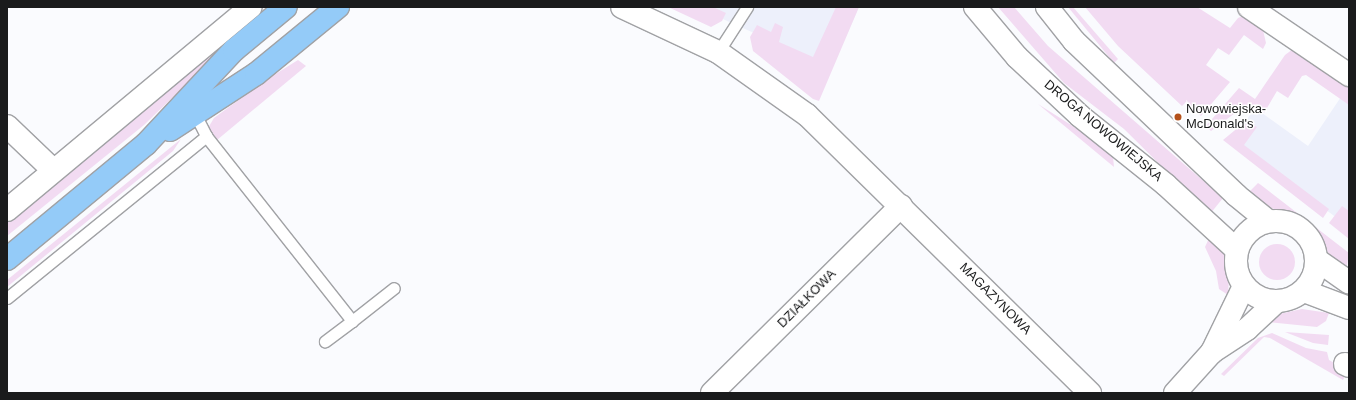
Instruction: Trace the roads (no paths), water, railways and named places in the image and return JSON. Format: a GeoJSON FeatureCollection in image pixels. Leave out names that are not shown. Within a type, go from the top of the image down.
{"type":"FeatureCollection","features":[{"type":"Feature","properties":{"kind":"main road"},"geometry":{"type":"LineString","coordinates":[[7,259],[146,144],[234,50],[286,7]]}},
{"type":"Feature","properties":{"kind":"main road"},"geometry":{"type":"LineString","coordinates":[[146,144],[256,74],[338,7]]}},
{"type":"Feature","properties":{"kind":"street"},"geometry":{"type":"LineString","coordinates":[[7,210],[53,170],[251,7]]}},
{"type":"Feature","properties":{"kind":"street","name":"MAGAZYNOWA"},"geometry":{"type":"LineString","coordinates":[[622,7],[718,52],[807,115],[1090,393]]}},
{"type":"Feature","properties":{"kind":"street","name":"DROGA NOWOWIEJSKA"},"geometry":{"type":"LineString","coordinates":[[975,7],[1018,57],[1080,116],[1166,185],[1237,250]]}},
{"type":"Feature","properties":{"kind":"street"},"geometry":{"type":"LineString","coordinates":[[1047,7],[1074,41],[1236,195],[1268,222]]}},
{"type":"Feature","properties":{"kind":"street"},"geometry":{"type":"LineString","coordinates":[[1249,7],[1349,75]]}},
{"type":"Feature","properties":{"kind":"street"},"geometry":{"type":"LineString","coordinates":[[7,126],[53,170]]}},
{"type":"Feature","properties":{"kind":"street","name":"DZIAŁKOWA"},"geometry":{"type":"LineString","coordinates":[[712,393],[901,206]]}},
{"type":"Feature","properties":{"kind":"street"},"geometry":{"type":"LineString","coordinates":[[1282,221],[1296,225],[1306,234],[1314,246],[1317,260],[1314,277],[1304,291],[1291,300],[1276,302],[1258,298],[1244,286],[1236,269],[1237,250],[1249,232],[1268,222],[1282,221]]}},
{"type":"Feature","properties":{"kind":"street"},"geometry":{"type":"LineString","coordinates":[[1317,260],[1349,282]]}},
{"type":"Feature","properties":{"kind":"street"},"geometry":{"type":"LineString","coordinates":[[1212,352],[1244,286]]}},
{"type":"Feature","properties":{"kind":"street"},"geometry":{"type":"LineString","coordinates":[[1304,291],[1349,308]]}},
{"type":"Feature","properties":{"kind":"street"},"geometry":{"type":"LineString","coordinates":[[1175,393],[1212,352],[1247,329],[1276,302]]}},
{"type":"Feature","properties":{"kind":"lane"},"geometry":{"type":"LineString","coordinates":[[718,52],[747,7]]}},
{"type":"Feature","properties":{"kind":"lane"},"geometry":{"type":"LineString","coordinates":[[195,114],[206,136],[352,321]]}},
{"type":"Feature","properties":{"kind":"lane"},"geometry":{"type":"LineString","coordinates":[[7,298],[206,136]]}},
{"type":"Feature","properties":{"kind":"lane"},"geometry":{"type":"LineString","coordinates":[[325,341],[394,288]]}},
{"type":"Feature","properties":{"kind":"place","name":"Nowowiejska- McDonald's"},"geometry":{"type":"Point","coordinates":[1178,117]}}]}
